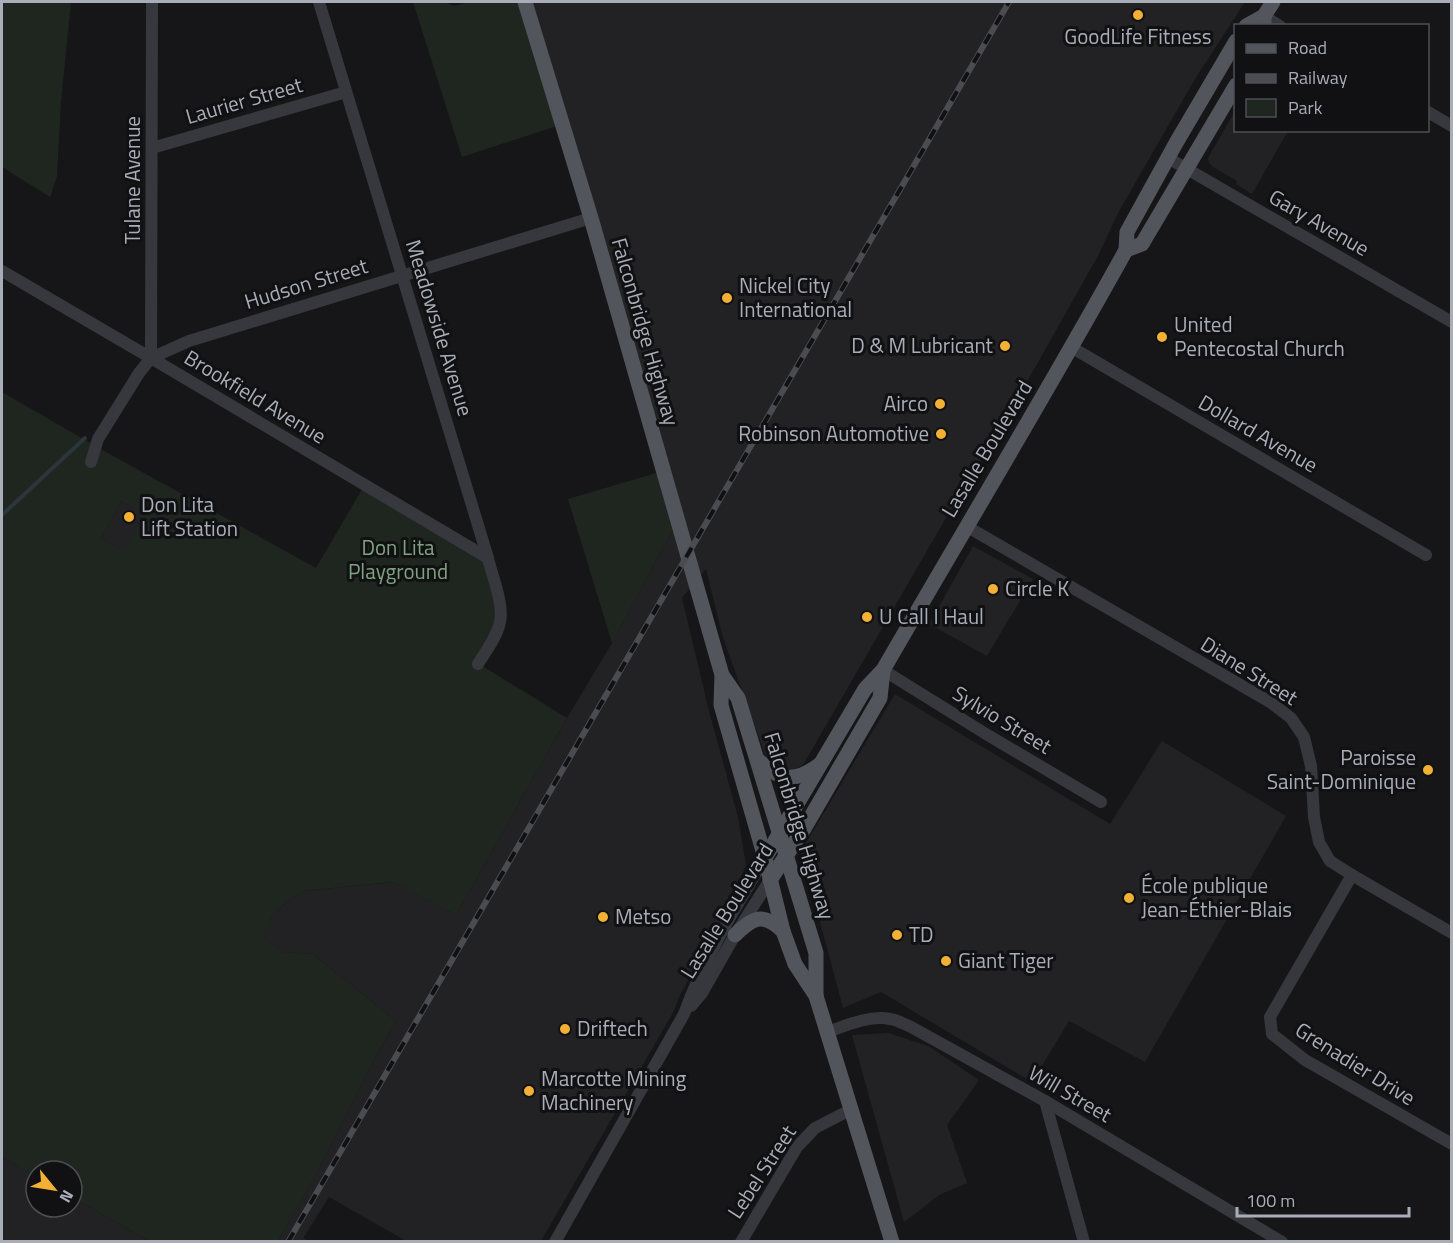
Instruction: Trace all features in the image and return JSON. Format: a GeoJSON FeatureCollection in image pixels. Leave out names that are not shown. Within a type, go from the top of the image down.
{"type":"FeatureCollection","features":[{"type":"Feature","properties":{"kind":"main road","name":"Falconbridge Highway"},"geometry":{"type":"LineString","coordinates":[[525,2],[591,218],[722,675],[721,705],[765,858],[783,931],[795,964],[816,996],[892,1242]]}},
{"type":"Feature","properties":{"kind":"main road"},"geometry":{"type":"LineString","coordinates":[[1264,21],[1273,2]]}},
{"type":"Feature","properties":{"kind":"main road","name":"Lasalle Boulevard"},"geometry":{"type":"LineString","coordinates":[[765,858],[865,689],[883,670],[1008,458],[1126,250],[1127,232],[1234,44]]}},
{"type":"Feature","properties":{"kind":"main road","name":"Lasalle Boulevard"},"geometry":{"type":"LineString","coordinates":[[1126,250],[1142,244],[1234,88]]}},
{"type":"Feature","properties":{"kind":"main road","name":"Lasalle Boulevard"},"geometry":{"type":"LineString","coordinates":[[770,880],[880,698],[883,670]]}},
{"type":"Feature","properties":{"kind":"main road","name":"Falconbridge Highway"},"geometry":{"type":"LineString","coordinates":[[722,675],[738,698],[816,953],[816,996]]}},
{"type":"Feature","properties":{"kind":"main road"},"geometry":{"type":"LineString","coordinates":[[757,759],[776,775],[793,778],[808,773],[823,762]]}},
{"type":"Feature","properties":{"kind":"main road"},"geometry":{"type":"LineString","coordinates":[[735,935],[746,924],[761,918],[772,922],[783,931]]}},
{"type":"Feature","properties":{"kind":"street","name":"Tulane Avenue"},"geometry":{"type":"LineString","coordinates":[[151,358],[152,2]]}},
{"type":"Feature","properties":{"kind":"street","name":"Meadowside Avenue"},"geometry":{"type":"LineString","coordinates":[[319,2],[488,558],[501,612],[496,634],[478,664]]}},
{"type":"Feature","properties":{"kind":"street","name":"Laurier Street"},"geometry":{"type":"LineString","coordinates":[[152,148],[346,92]]}},
{"type":"Feature","properties":{"kind":"street"},"geometry":{"type":"LineString","coordinates":[[1429,112],[1452,126]]}},
{"type":"Feature","properties":{"kind":"street","name":"Gary Avenue"},"geometry":{"type":"LineString","coordinates":[[1168,158],[1452,322]]}},
{"type":"Feature","properties":{"kind":"street","name":"Hudson Street"},"geometry":{"type":"LineString","coordinates":[[151,358],[189,341],[591,218]]}},
{"type":"Feature","properties":{"kind":"street","name":"Brookfield Avenue"},"geometry":{"type":"LineString","coordinates":[[2,272],[488,558]]}},
{"type":"Feature","properties":{"kind":"street","name":"Dollard Avenue"},"geometry":{"type":"LineString","coordinates":[[1071,347],[1426,555]]}},
{"type":"Feature","properties":{"kind":"street"},"geometry":{"type":"LineString","coordinates":[[91,462],[98,439],[151,358]]}},
{"type":"Feature","properties":{"kind":"street","name":"Diane Street"},"geometry":{"type":"LineString","coordinates":[[966,526],[1270,702],[1291,718],[1304,737],[1311,766],[1314,817],[1319,842],[1330,861],[1452,933]]}},
{"type":"Feature","properties":{"kind":"street","name":"Sylvio Street"},"geometry":{"type":"LineString","coordinates":[[883,670],[1101,802]]}},
{"type":"Feature","properties":{"kind":"street","name":"Lasalle Boulevard"},"geometry":{"type":"LineString","coordinates":[[555,1242],[684,1014],[717,942],[765,858]]}},
{"type":"Feature","properties":{"kind":"street","name":"Grenadier Drive"},"geometry":{"type":"LineString","coordinates":[[1352,875],[1270,1017],[1272,1034],[1305,1060],[1452,1144]]}},
{"type":"Feature","properties":{"kind":"street","name":"Lasalle Boulevard"},"geometry":{"type":"LineString","coordinates":[[684,1014],[702,993],[770,880]]}},
{"type":"Feature","properties":{"kind":"street","name":"Will Street"},"geometry":{"type":"LineString","coordinates":[[828,1032],[865,1020],[891,1019],[913,1028],[1045,1101],[1282,1242]]}},
{"type":"Feature","properties":{"kind":"street"},"geometry":{"type":"LineString","coordinates":[[1045,1101],[1084,1242]]}},
{"type":"Feature","properties":{"kind":"street","name":"Lebel Street"},"geometry":{"type":"LineString","coordinates":[[741,1242],[796,1147],[815,1128],[850,1110]]}},
{"type":"Feature","properties":{"kind":"shaded area"},"geometry":{"type":"Polygon","coordinates":[[[526,2],[1245,2],[1195,79],[1118,213],[1099,254],[1000,430],[950,511],[803,765],[790,772],[780,772],[767,760],[723,638],[706,569],[682,598],[709,711],[738,817],[746,865],[732,900],[680,995],[674,1011],[541,1241],[406,1241],[329,1197],[303,1238],[309,1241],[278,1241],[313,1180],[396,1021],[313,954],[282,952],[263,938],[269,921],[277,910],[302,891],[394,882],[456,915],[612,643],[677,522],[526,2]]]}},
{"type":"Feature","properties":{"kind":"shaded area"},"geometry":{"type":"Polygon","coordinates":[[[1234,113],[1234,132],[1287,132],[1252,194],[1236,184],[1237,181],[1213,167],[1208,158],[1234,113]]]}},
{"type":"Feature","properties":{"kind":"shaded area"},"geometry":{"type":"Polygon","coordinates":[[[121,501],[145,514],[125,552],[101,539],[121,501]]]}},
{"type":"Feature","properties":{"kind":"shaded area"},"geometry":{"type":"Polygon","coordinates":[[[973,546],[1033,579],[987,656],[929,624],[973,546]]]}},
{"type":"Feature","properties":{"kind":"shaded area"},"geometry":{"type":"Polygon","coordinates":[[[895,694],[1110,824],[1162,741],[1286,816],[1145,1062],[1069,1021],[1032,1082],[881,992],[843,1008],[801,851],[895,694]]]}},
{"type":"Feature","properties":{"kind":"shaded area"},"geometry":{"type":"Polygon","coordinates":[[[888,1033],[928,1046],[979,1080],[947,1125],[967,1183],[939,1195],[904,1222],[852,1035],[888,1033]]]}},
{"type":"Feature","properties":{"kind":"shaded area"},"geometry":{"type":"Polygon","coordinates":[[[2,1157],[24,1170],[24,1219],[84,1219],[84,1204],[149,1241],[2,1241],[2,1157]]]}},
{"type":"Feature","properties":{"kind":"green space"},"geometry":{"type":"Polygon","coordinates":[[[2,2],[71,2],[61,102],[57,176],[50,197],[2,167],[2,2]]]}},
{"type":"Feature","properties":{"kind":"green space"},"geometry":{"type":"Polygon","coordinates":[[[413,2],[445,2],[454,6],[469,2],[526,2],[563,124],[462,157],[413,2]]]}},
{"type":"Feature","properties":{"kind":"green space","name":"Don Lita Playground"},"geometry":{"type":"Polygon","coordinates":[[[2,392],[316,568],[365,484],[489,558],[502,612],[479,664],[567,718],[456,915],[393,882],[302,891],[277,910],[269,921],[264,938],[282,952],[313,954],[396,1021],[313,1180],[278,1241],[149,1241],[84,1204],[84,1159],[24,1159],[24,1170],[2,1157],[2,392]],[[121,501],[101,539],[124,551],[144,514],[121,501]]]}},
{"type":"Feature","properties":{"kind":"green space"},"geometry":{"type":"Polygon","coordinates":[[[663,471],[677,522],[612,643],[568,499],[663,471]]]}},
{"type":"Feature","properties":{"kind":"waterway"},"geometry":{"type":"LineString","coordinates":[[2,515],[85,438]]}},
{"type":"Feature","properties":{"kind":"railway"},"geometry":{"type":"LineString","coordinates":[[288,1242],[1009,2]]}},
{"type":"Feature","properties":{"kind":"place","name":"GoodLife Fitness"},"geometry":{"type":"Point","coordinates":[1138,15]}},
{"type":"Feature","properties":{"kind":"place","name":"Nickel City International"},"geometry":{"type":"Point","coordinates":[727,298]}},
{"type":"Feature","properties":{"kind":"place","name":"United Pentecostal Church"},"geometry":{"type":"Point","coordinates":[1162,337]}},
{"type":"Feature","properties":{"kind":"place","name":"D & M Lubricant"},"geometry":{"type":"Point","coordinates":[1005,346]}},
{"type":"Feature","properties":{"kind":"place","name":"Airco"},"geometry":{"type":"Point","coordinates":[940,404]}},
{"type":"Feature","properties":{"kind":"place","name":"Robinson Automotive"},"geometry":{"type":"Point","coordinates":[941,434]}},
{"type":"Feature","properties":{"kind":"place","name":"Don Lita Lift Station"},"geometry":{"type":"Point","coordinates":[129,517]}},
{"type":"Feature","properties":{"kind":"place","name":"Circle K"},"geometry":{"type":"Point","coordinates":[993,589]}},
{"type":"Feature","properties":{"kind":"place","name":"U Call I Haul"},"geometry":{"type":"Point","coordinates":[867,617]}},
{"type":"Feature","properties":{"kind":"place","name":"Paroisse Saint-Dominique"},"geometry":{"type":"Point","coordinates":[1428,770]}},
{"type":"Feature","properties":{"kind":"place","name":"École publique Jean-Éthier-Blais"},"geometry":{"type":"Point","coordinates":[1129,898]}},
{"type":"Feature","properties":{"kind":"place","name":"Metso"},"geometry":{"type":"Point","coordinates":[603,917]}},
{"type":"Feature","properties":{"kind":"place","name":"TD"},"geometry":{"type":"Point","coordinates":[897,935]}},
{"type":"Feature","properties":{"kind":"place","name":"Giant Tiger"},"geometry":{"type":"Point","coordinates":[946,961]}},
{"type":"Feature","properties":{"kind":"place","name":"Driftech"},"geometry":{"type":"Point","coordinates":[565,1029]}},
{"type":"Feature","properties":{"kind":"place","name":"Marcotte Mining Machinery"},"geometry":{"type":"Point","coordinates":[529,1091]}}]}
